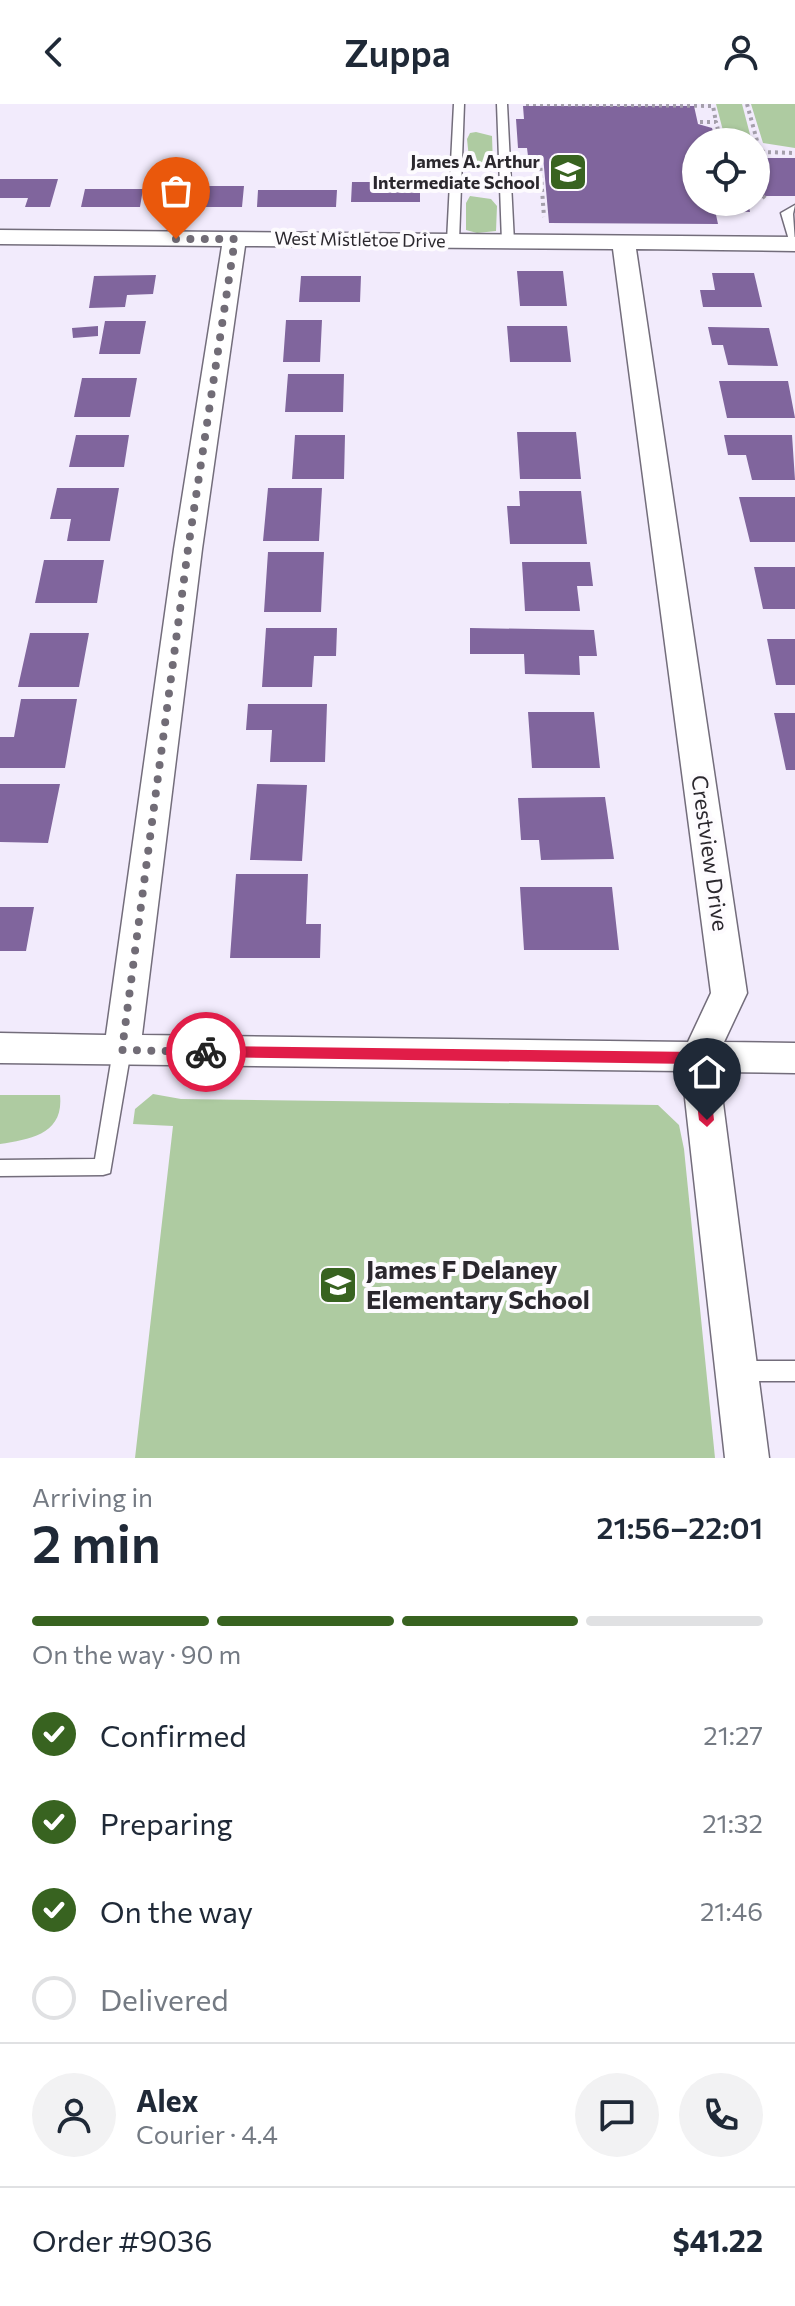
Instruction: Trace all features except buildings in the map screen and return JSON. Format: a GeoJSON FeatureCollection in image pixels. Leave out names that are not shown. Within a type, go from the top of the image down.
{"type":"FeatureCollection","features":[{"type":"Feature","properties":{"kind":"street","name":"West Mistletoe Drive"},"geometry":{"type":"LineString","coordinates":[[0,237],[795,242]]}},
{"type":"Feature","properties":{"kind":"street"},"geometry":{"type":"LineString","coordinates":[[122,1050],[188,549],[235,239]]}},
{"type":"Feature","properties":{"kind":"street","name":"Crestview Drive"},"geometry":{"type":"LineString","coordinates":[[624,243],[729,993],[699,1058]]}},
{"type":"Feature","properties":{"kind":"street"},"geometry":{"type":"LineString","coordinates":[[0,1048],[795,1058]]}},
{"type":"Feature","properties":{"kind":"street"},"geometry":{"type":"LineString","coordinates":[[699,1058],[747,1458]]}},
{"type":"Feature","properties":{"kind":"lane"},"geometry":{"type":"LineString","coordinates":[[453,241],[459,104]]}},
{"type":"Feature","properties":{"kind":"lane"},"geometry":{"type":"LineString","coordinates":[[502,104],[508,242]]}},
{"type":"Feature","properties":{"kind":"lane"},"geometry":{"type":"LineString","coordinates":[[795,208],[787,213],[795,242]]}},
{"type":"Feature","properties":{"kind":"lane"},"geometry":{"type":"LineString","coordinates":[[0,1168],[103,1167],[122,1050]]}},
{"type":"Feature","properties":{"kind":"lane"},"geometry":{"type":"LineString","coordinates":[[736,1371],[795,1371]]}},
{"type":"Feature","properties":{"kind":"path"},"geometry":{"type":"LineString","coordinates":[[526,104],[713,106],[718,128]]}},
{"type":"Feature","properties":{"kind":"path"},"geometry":{"type":"LineString","coordinates":[[747,104],[753,128]]}},
{"type":"Feature","properties":{"kind":"path"},"geometry":{"type":"LineString","coordinates":[[700,122],[716,122]]}},
{"type":"Feature","properties":{"kind":"path"},"geometry":{"type":"LineString","coordinates":[[770,152],[795,153]]}},
{"type":"Feature","properties":{"kind":"path"},"geometry":{"type":"LineString","coordinates":[[518,161],[540,162],[544,219]]}},
{"type":"Feature","properties":{"kind":"green space"},"geometry":{"type":"Polygon","coordinates":[[[716,104],[742,104],[748,128],[722,128],[716,104]]]}},
{"type":"Feature","properties":{"kind":"green space"},"geometry":{"type":"Polygon","coordinates":[[[751,104],[795,104],[795,148],[770,144],[770,128],[758,128],[751,104]]]}},
{"type":"Feature","properties":{"kind":"green space"},"geometry":{"type":"Polygon","coordinates":[[[470,133],[492,136],[493,166],[470,168],[467,139],[470,133]]]}},
{"type":"Feature","properties":{"kind":"green space"},"geometry":{"type":"Polygon","coordinates":[[[470,196],[491,199],[497,206],[496,231],[477,233],[466,230],[466,203],[470,196]]]}},
{"type":"Feature","properties":{"kind":"green space","name":"James F Delaney Elementary School"},"geometry":{"type":"Polygon","coordinates":[[[153,1094],[181,1099],[658,1105],[679,1125],[684,1149],[715,1458],[135,1458],[173,1126],[133,1124],[135,1109],[153,1094]]]}},
{"type":"Feature","properties":{"kind":"green space"},"geometry":{"type":"Polygon","coordinates":[[[0,1095],[60,1095],[57,1118],[34,1137],[0,1144],[0,1095]]]}},
{"type":"Feature","properties":{"kind":"way so far"},"geometry":{"type":"LineString","coordinates":[[176,239],[235,239],[188,549],[122,1050],[206,1052]]}},
{"type":"Feature","properties":{"kind":"place","name":"James A. Arthur Intermediate School"},"geometry":{"type":"Point","coordinates":[568,172]}},
{"type":"Feature","properties":{"kind":"place","name":"James F Delaney Elementary School"},"geometry":{"type":"Point","coordinates":[338,1285]}},
{"type":"Feature","properties":{"kind":"route"},"geometry":{"type":"LineString","coordinates":[[206,1052],[699,1058],[707,1120]]}}]}
